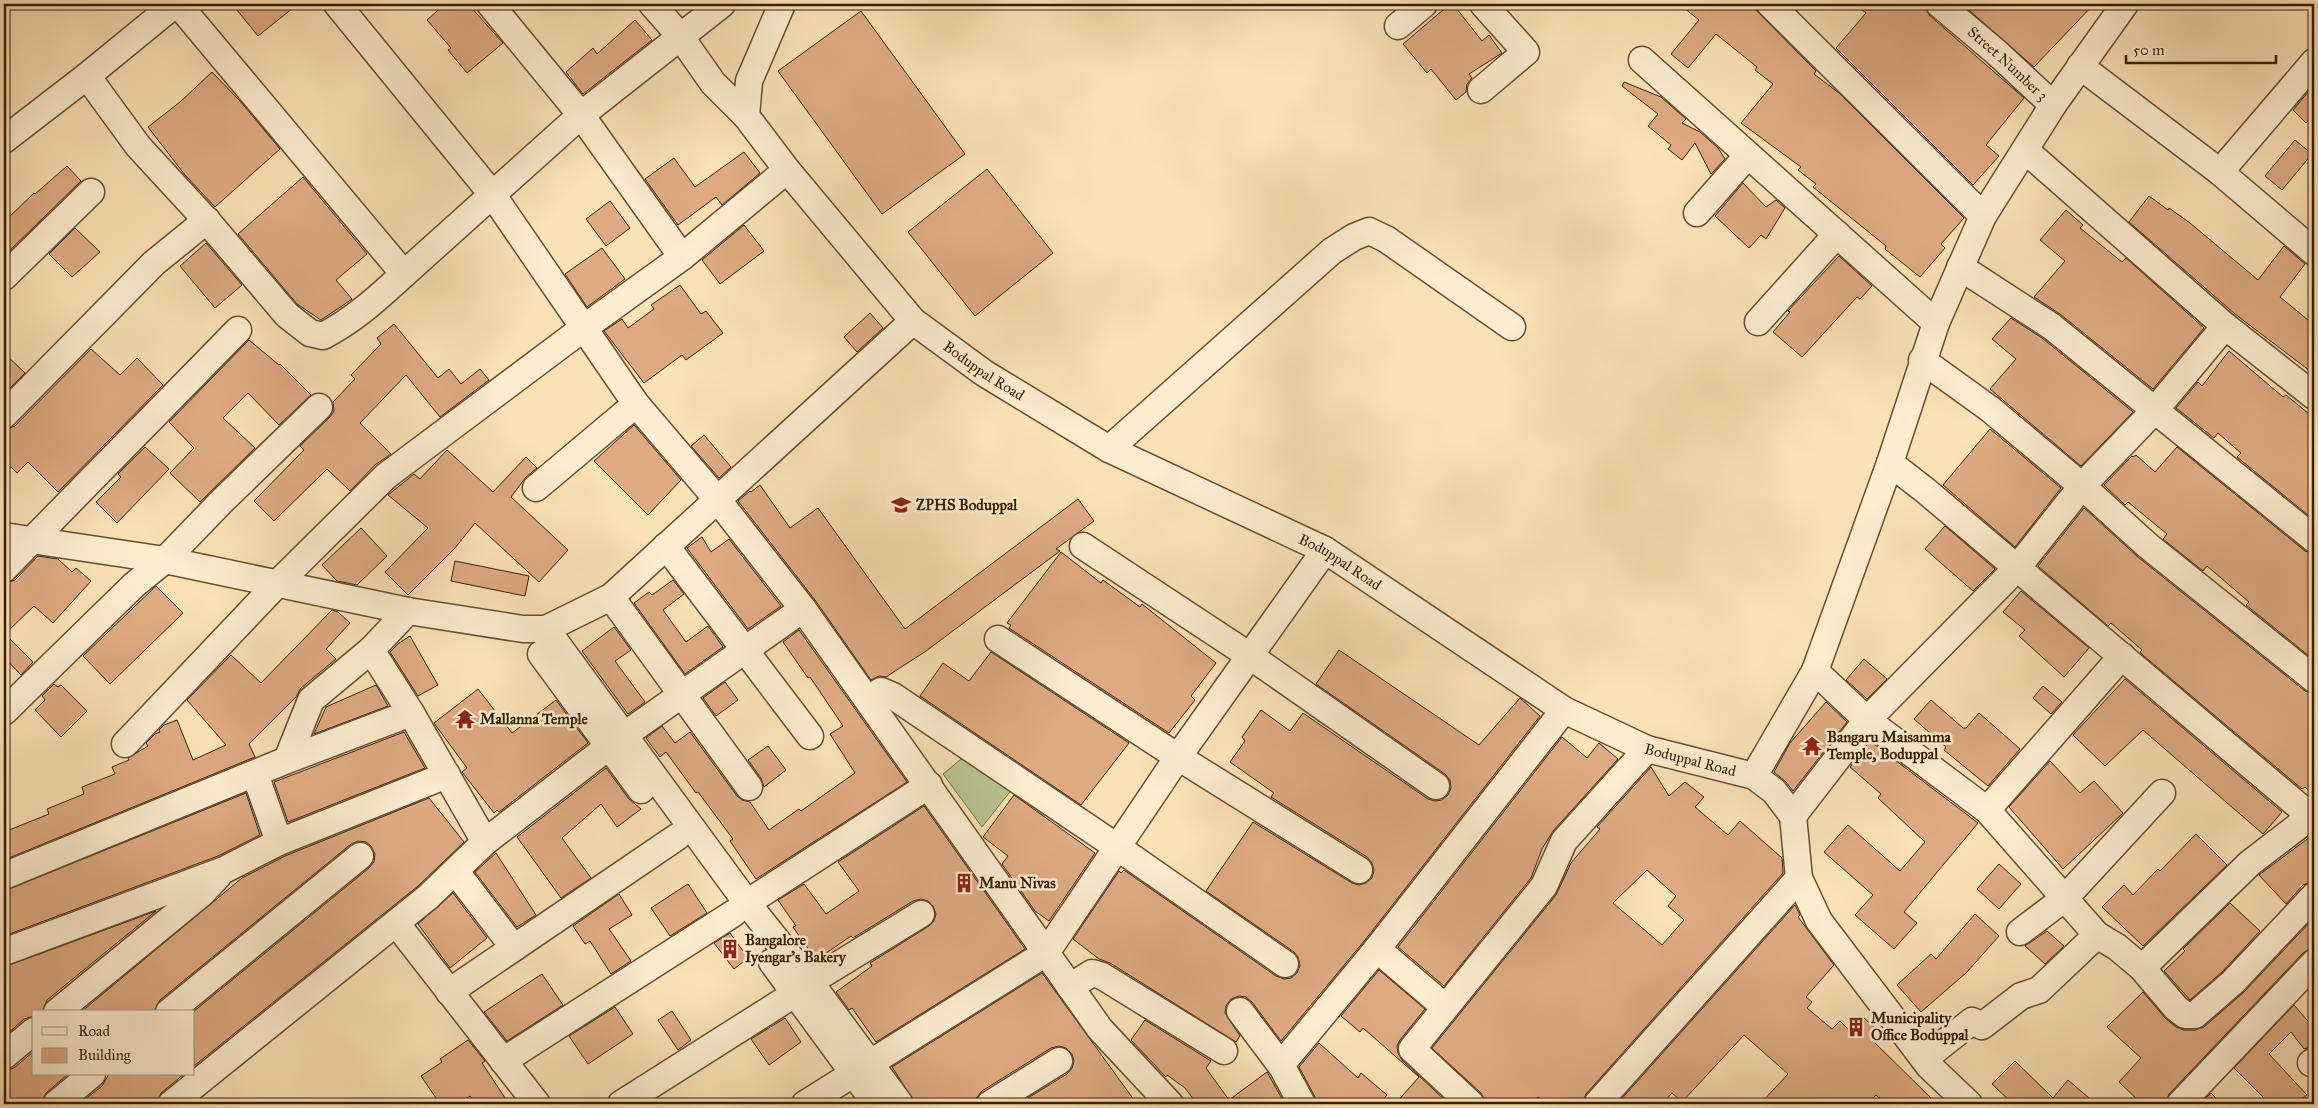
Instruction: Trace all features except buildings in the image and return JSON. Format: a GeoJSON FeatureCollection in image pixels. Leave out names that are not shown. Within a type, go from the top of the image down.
{"type":"FeatureCollection","features":[{"type":"Feature","properties":{"kind":"street"},"geometry":{"type":"LineString","coordinates":[[4,140],[177,4],[404,274]]}},
{"type":"Feature","properties":{"kind":"street"},"geometry":{"type":"LineString","coordinates":[[337,4],[492,194],[636,404],[717,499],[803,609],[1100,1029],[1170,1104]]}},
{"type":"Feature","properties":{"kind":"street"},"geometry":{"type":"LineString","coordinates":[[490,4],[581,115],[682,257]]}},
{"type":"Feature","properties":{"kind":"street","name":"Boduppal Road"},"geometry":{"type":"LineString","coordinates":[[652,4],[680,36],[713,83],[746,116],[787,170],[913,321],[984,373],[1109,449],[1325,550],[1564,710],[1647,749],[1754,776],[1774,791],[1793,816]]}},
{"type":"Feature","properties":{"kind":"street"},"geometry":{"type":"LineString","coordinates":[[87,76],[138,146],[207,220],[287,314],[310,332],[323,336],[362,312],[581,115],[722,4]]}},
{"type":"Feature","properties":{"kind":"street"},"geometry":{"type":"LineString","coordinates":[[746,116],[749,81],[782,4]]}},
{"type":"Feature","properties":{"kind":"street"},"geometry":{"type":"LineString","coordinates":[[1398,26],[1424,4]]}},
{"type":"Feature","properties":{"kind":"street"},"geometry":{"type":"LineString","coordinates":[[1482,4],[1526,52],[1482,90]]}},
{"type":"Feature","properties":{"kind":"street"},"geometry":{"type":"LineString","coordinates":[[1770,4],[1983,216]]}},
{"type":"Feature","properties":{"kind":"street","name":"Street Number 3"},"geometry":{"type":"LineString","coordinates":[[1939,4],[1996,52],[2053,105]]}},
{"type":"Feature","properties":{"kind":"street"},"geometry":{"type":"LineString","coordinates":[[1754,776],[1815,672],[1890,463],[1922,360],[1960,266],[1983,216],[2117,7]]}},
{"type":"Feature","properties":{"kind":"street"},"geometry":{"type":"LineString","coordinates":[[1642,60],[1936,323]]}},
{"type":"Feature","properties":{"kind":"street"},"geometry":{"type":"LineString","coordinates":[[2220,172],[2314,62]]}},
{"type":"Feature","properties":{"kind":"street"},"geometry":{"type":"LineString","coordinates":[[2080,66],[2220,172],[2314,252]]}},
{"type":"Feature","properties":{"kind":"street"},"geometry":{"type":"LineString","coordinates":[[2025,150],[2225,326],[2314,396]]}},
{"type":"Feature","properties":{"kind":"street"},"geometry":{"type":"LineString","coordinates":[[1696,213],[1748,155]]}},
{"type":"Feature","properties":{"kind":"street"},"geometry":{"type":"LineString","coordinates":[[125,744],[278,584],[386,476],[682,257],[787,170]]}},
{"type":"Feature","properties":{"kind":"street"},"geometry":{"type":"LineString","coordinates":[[4,276],[91,192]]}},
{"type":"Feature","properties":{"kind":"street"},"geometry":{"type":"LineString","coordinates":[[4,415],[154,262],[207,220]]}},
{"type":"Feature","properties":{"kind":"street"},"geometry":{"type":"LineString","coordinates":[[1109,449],[1332,251],[1354,237],[1369,231],[1386,239],[1512,327]]}},
{"type":"Feature","properties":{"kind":"street"},"geometry":{"type":"LineString","coordinates":[[1758,322],[1837,234]]}},
{"type":"Feature","properties":{"kind":"street"},"geometry":{"type":"LineString","coordinates":[[1960,266],[2051,326],[2314,539]]}},
{"type":"Feature","properties":{"kind":"street"},"geometry":{"type":"LineString","coordinates":[[4,536],[165,560],[408,611],[534,629],[611,597],[913,321]]}},
{"type":"Feature","properties":{"kind":"street"},"geometry":{"type":"LineString","coordinates":[[1969,1104],[1924,1059],[1819,922],[1799,878],[1793,816],[1867,720],[2017,568],[2082,486],[2155,410],[2225,326]]}},
{"type":"Feature","properties":{"kind":"street"},"geometry":{"type":"LineString","coordinates":[[4,569],[238,330]]}},
{"type":"Feature","properties":{"kind":"street"},"geometry":{"type":"LineString","coordinates":[[1922,360],[1990,410],[2082,486],[2147,545],[2314,680]]}},
{"type":"Feature","properties":{"kind":"street"},"geometry":{"type":"LineString","coordinates":[[536,488],[636,404]]}},
{"type":"Feature","properties":{"kind":"street"},"geometry":{"type":"LineString","coordinates":[[4,712],[134,585],[165,560],[222,501],[319,407]]}},
{"type":"Feature","properties":{"kind":"street"},"geometry":{"type":"LineString","coordinates":[[1890,463],[1926,491],[2314,816],[2250,863],[2142,968]]}},
{"type":"Feature","properties":{"kind":"street"},"geometry":{"type":"LineString","coordinates":[[666,546],[810,736]]}},
{"type":"Feature","properties":{"kind":"street"},"geometry":{"type":"LineString","coordinates":[[1083,546],[1250,656],[1436,786]]}},
{"type":"Feature","properties":{"kind":"street"},"geometry":{"type":"LineString","coordinates":[[805,1104],[1046,953],[1178,757],[1325,550]]}},
{"type":"Feature","properties":{"kind":"street"},"geometry":{"type":"LineString","coordinates":[[611,597],[749,787]]}},
{"type":"Feature","properties":{"kind":"street"},"geometry":{"type":"LineString","coordinates":[[182,1101],[456,872],[485,842],[616,741],[803,609]]}},
{"type":"Feature","properties":{"kind":"street"},"geometry":{"type":"LineString","coordinates":[[286,760],[311,700],[371,650],[408,611]]}},
{"type":"Feature","properties":{"kind":"street"},"geometry":{"type":"LineString","coordinates":[[534,629],[740,908],[803,988],[862,1069],[900,1104]]}},
{"type":"Feature","properties":{"kind":"street"},"geometry":{"type":"LineString","coordinates":[[998,639],[1178,757],[1359,870]]}},
{"type":"Feature","properties":{"kind":"street"},"geometry":{"type":"LineString","coordinates":[[371,650],[411,713],[485,842]]}},
{"type":"Feature","properties":{"kind":"street"},"geometry":{"type":"LineString","coordinates":[[1987,810],[2122,656]]}},
{"type":"Feature","properties":{"kind":"street"},"geometry":{"type":"LineString","coordinates":[[1815,672],[1867,720],[1987,810],[2098,935],[2142,968],[2176,1008],[2185,1015],[2195,1015],[2233,982],[2314,896]]}},
{"type":"Feature","properties":{"kind":"street"},"geometry":{"type":"LineString","coordinates":[[868,700],[881,692],[893,696],[1118,847],[1285,964]]}},
{"type":"Feature","properties":{"kind":"street"},"geometry":{"type":"LineString","coordinates":[[1282,1067],[1281,1065],[1377,949],[1564,710]]}},
{"type":"Feature","properties":{"kind":"street"},"geometry":{"type":"LineString","coordinates":[[4,876],[286,760],[411,713]]}},
{"type":"Feature","properties":{"kind":"street"},"geometry":{"type":"LineString","coordinates":[[616,741],[678,837],[740,908]]}},
{"type":"Feature","properties":{"kind":"street"},"geometry":{"type":"LineString","coordinates":[[1471,1104],[1412,1049],[1544,886],[1564,841],[1647,749]]}},
{"type":"Feature","properties":{"kind":"street"},"geometry":{"type":"LineString","coordinates":[[255,774],[279,842]]}},
{"type":"Feature","properties":{"kind":"street"},"geometry":{"type":"LineString","coordinates":[[4,952],[224,870],[279,842],[447,775]]}},
{"type":"Feature","properties":{"kind":"street"},"geometry":{"type":"LineString","coordinates":[[503,1061],[929,785]]}},
{"type":"Feature","properties":{"kind":"street"},"geometry":{"type":"LineString","coordinates":[[2020,932],[2066,898],[2162,793]]}},
{"type":"Feature","properties":{"kind":"street"},"geometry":{"type":"LineString","coordinates":[[449,992],[678,837]]}},
{"type":"Feature","properties":{"kind":"street"},"geometry":{"type":"LineString","coordinates":[[171,1010],[360,856]]}},
{"type":"Feature","properties":{"kind":"street"},"geometry":{"type":"LineString","coordinates":[[59,1010],[201,894],[224,870]]}},
{"type":"Feature","properties":{"kind":"street"},"geometry":{"type":"LineString","coordinates":[[456,872],[514,948]]}},
{"type":"Feature","properties":{"kind":"street"},"geometry":{"type":"LineString","coordinates":[[1597,1104],[1799,878]]}},
{"type":"Feature","properties":{"kind":"street"},"geometry":{"type":"LineString","coordinates":[[621,1104],[921,914]]}},
{"type":"Feature","properties":{"kind":"street"},"geometry":{"type":"LineString","coordinates":[[396,923],[538,1104]]}},
{"type":"Feature","properties":{"kind":"street"},"geometry":{"type":"LineString","coordinates":[[1924,1059],[1972,1021],[1982,1026],[2020,996],[2039,990],[2098,935]]}},
{"type":"Feature","properties":{"kind":"street"},"geometry":{"type":"LineString","coordinates":[[1377,949],[1445,1007]]}},
{"type":"Feature","properties":{"kind":"street"},"geometry":{"type":"LineString","coordinates":[[2180,1104],[2314,963]]}},
{"type":"Feature","properties":{"kind":"street"},"geometry":{"type":"LineString","coordinates":[[1070,987],[1092,974],[1102,976],[1224,1051]]}},
{"type":"Feature","properties":{"kind":"street"},"geometry":{"type":"LineString","coordinates":[[1240,1011],[1282,1067],[1302,1104]]}},
{"type":"Feature","properties":{"kind":"street"},"geometry":{"type":"LineString","coordinates":[[4,1056],[32,1033]]}},
{"type":"Feature","properties":{"kind":"street"},"geometry":{"type":"LineString","coordinates":[[990,1104],[1059,1062]]}},
{"type":"Feature","properties":{"kind":"street"},"geometry":{"type":"LineString","coordinates":[[862,1069],[876,1104]]}},
{"type":"Feature","properties":{"kind":"street"},"geometry":{"type":"LineString","coordinates":[[56,1104],[90,1076]]}},
{"type":"Feature","properties":{"kind":"green space"},"geometry":{"type":"Polygon","coordinates":[[[966,755],[1013,788],[982,827],[943,774],[966,755]]]}},
{"type":"Feature","properties":{"kind":"place","name":"ZPHS Boduppal"},"geometry":{"type":"Point","coordinates":[901,505]}},
{"type":"Feature","properties":{"kind":"place","name":"Mallanna Temple"},"geometry":{"type":"Point","coordinates":[465,719]}},
{"type":"Feature","properties":{"kind":"place","name":"Bangaru Maisamma Temple, Boduppal"},"geometry":{"type":"Point","coordinates":[1812,746]}},
{"type":"Feature","properties":{"kind":"place","name":"Manu Nivas"},"geometry":{"type":"Point","coordinates":[964,883]}},
{"type":"Feature","properties":{"kind":"place","name":"Bangalore Iyengar's Bakery"},"geometry":{"type":"Point","coordinates":[730,949]}},
{"type":"Feature","properties":{"kind":"place","name":"Municipality Office Boduppal"},"geometry":{"type":"Point","coordinates":[1856,1027]}}]}
